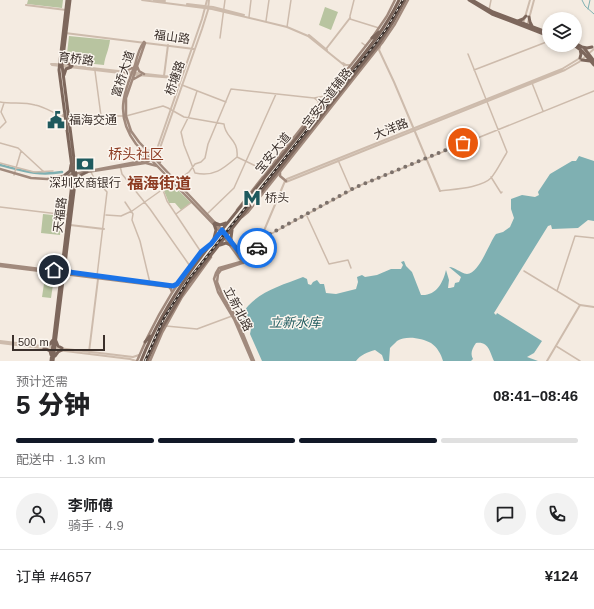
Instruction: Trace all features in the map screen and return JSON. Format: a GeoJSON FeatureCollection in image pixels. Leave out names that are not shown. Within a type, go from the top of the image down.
{"type":"FeatureCollection","features":[{"type":"Feature","properties":{"kind":"main road","name":"天福路"},"geometry":{"type":"LineString","coordinates":[[67,0],[64,54],[61,65],[67,116]]}},
{"type":"Feature","properties":{"kind":"main road","name":"天福路"},"geometry":{"type":"LineString","coordinates":[[52,360],[75,174],[61,65],[70,0]]}},
{"type":"Feature","properties":{"kind":"main road"},"geometry":{"type":"LineString","coordinates":[[372,38],[380,29],[395,0]]}},
{"type":"Feature","properties":{"kind":"main road","name":"宝安大道"},"geometry":{"type":"LineString","coordinates":[[141,361],[164,310],[182,281],[235,213],[285,153],[380,29],[399,0]]}},
{"type":"Feature","properties":{"kind":"main road","name":"宝安大道"},"geometry":{"type":"LineString","coordinates":[[149,361],[162,328],[182,293],[380,42],[407,0]]}},
{"type":"Feature","properties":{"kind":"main road","name":"宝安大道辅路"},"geometry":{"type":"LineString","coordinates":[[239,220],[248,212],[380,46],[395,24],[407,0]]}},
{"type":"Feature","properties":{"kind":"main road"},"geometry":{"type":"LineString","coordinates":[[469,0],[489,13],[542,31]]}},
{"type":"Feature","properties":{"kind":"main road"},"geometry":{"type":"LineString","coordinates":[[472,0],[489,10],[542,31]]}},
{"type":"Feature","properties":{"kind":"main road"},"geometry":{"type":"LineString","coordinates":[[515,20],[521,20],[528,16],[530,24],[534,27]]}},
{"type":"Feature","properties":{"kind":"main road","name":"宝安大道辅路"},"geometry":{"type":"LineString","coordinates":[[235,213],[266,171],[372,38]]}},
{"type":"Feature","properties":{"kind":"main road","name":"富桥大道"},"geometry":{"type":"LineString","coordinates":[[144,43],[123,100],[129,132],[142,150],[152,158]]}},
{"type":"Feature","properties":{"kind":"main road","name":"富桥大道"},"geometry":{"type":"LineString","coordinates":[[127,89],[144,43]]}},
{"type":"Feature","properties":{"kind":"main road"},"geometry":{"type":"LineString","coordinates":[[582,47],[593,47]]}},
{"type":"Feature","properties":{"kind":"main road"},"geometry":{"type":"LineString","coordinates":[[582,49],[592,61],[594,66]]}},
{"type":"Feature","properties":{"kind":"main road"},"geometry":{"type":"LineString","coordinates":[[581,52],[581,59],[592,61]]}},
{"type":"Feature","properties":{"kind":"main road"},"geometry":{"type":"LineString","coordinates":[[63,77],[66,69],[72,66],[65,60],[64,54]]}},
{"type":"Feature","properties":{"kind":"main road"},"geometry":{"type":"LineString","coordinates":[[130,82],[134,78],[142,75],[138,70],[137,63]]}},
{"type":"Feature","properties":{"kind":"main road"},"geometry":{"type":"LineString","coordinates":[[124,72],[134,67]]}},
{"type":"Feature","properties":{"kind":"main road","name":"富桥大道"},"geometry":{"type":"LineString","coordinates":[[140,146],[147,151],[152,158]]}},
{"type":"Feature","properties":{"kind":"main road"},"geometry":{"type":"LineString","coordinates":[[140,162],[143,157],[142,150]]}},
{"type":"Feature","properties":{"kind":"main road"},"geometry":{"type":"LineString","coordinates":[[147,151],[153,152],[158,150],[160,166]]}},
{"type":"Feature","properties":{"kind":"main road"},"geometry":{"type":"LineString","coordinates":[[65,176],[70,171],[73,163],[80,169],[86,172],[91,172],[140,162],[152,158],[207,214],[214,224],[216,230],[212,242],[201,252],[177,284],[156,320],[136,361]]}},
{"type":"Feature","properties":{"kind":"main road"},"geometry":{"type":"LineString","coordinates":[[0,170],[16,171],[39,180],[140,162],[160,166]]}},
{"type":"Feature","properties":{"kind":"main road"},"geometry":{"type":"LineString","coordinates":[[65,176],[74,185],[79,176],[86,172]]}},
{"type":"Feature","properties":{"kind":"main road"},"geometry":{"type":"LineString","coordinates":[[280,172],[280,176],[286,181]]}},
{"type":"Feature","properties":{"kind":"main road"},"geometry":{"type":"LineString","coordinates":[[276,177],[286,181]]}},
{"type":"Feature","properties":{"kind":"main road"},"geometry":{"type":"LineString","coordinates":[[175,182],[221,231],[244,262]]}},
{"type":"Feature","properties":{"kind":"main road","name":"天福路"},"geometry":{"type":"LineString","coordinates":[[64,260],[70,225],[70,215]]}},
{"type":"Feature","properties":{"kind":"main road"},"geometry":{"type":"LineString","coordinates":[[214,224],[221,225],[228,222]]}},
{"type":"Feature","properties":{"kind":"main road"},"geometry":{"type":"LineString","coordinates":[[232,244],[231,234],[235,225]]}},
{"type":"Feature","properties":{"kind":"main road"},"geometry":{"type":"LineString","coordinates":[[149,361],[182,297],[217,247],[226,243],[232,244]]}},
{"type":"Feature","properties":{"kind":"main road"},"geometry":{"type":"LineString","coordinates":[[240,256],[248,258]]}},
{"type":"Feature","properties":{"kind":"main road"},"geometry":{"type":"LineString","coordinates":[[238,263],[240,256]]}},
{"type":"Feature","properties":{"kind":"main road"},"geometry":{"type":"LineString","coordinates":[[64,260],[68,269],[77,273],[160,285],[171,286],[177,284]]}},
{"type":"Feature","properties":{"kind":"main road"},"geometry":{"type":"LineString","coordinates":[[49,270],[60,266],[64,260]]}},
{"type":"Feature","properties":{"kind":"main road","name":"立新北路"},"geometry":{"type":"LineString","coordinates":[[234,315],[218,292],[214,278],[219,268],[244,262]]}},
{"type":"Feature","properties":{"kind":"main road","name":"立新北路"},"geometry":{"type":"LineString","coordinates":[[244,262],[222,269],[218,273],[217,278],[220,291],[234,315],[253,361]]}},
{"type":"Feature","properties":{"kind":"main road"},"geometry":{"type":"LineString","coordinates":[[0,265],[49,270],[63,274],[77,273]]}},
{"type":"Feature","properties":{"kind":"main road"},"geometry":{"type":"LineString","coordinates":[[0,265],[63,274],[150,283],[170,288],[172,292]]}},
{"type":"Feature","properties":{"kind":"main road"},"geometry":{"type":"LineString","coordinates":[[145,342],[153,333]]}},
{"type":"Feature","properties":{"kind":"main road"},"geometry":{"type":"LineString","coordinates":[[52,360],[50,351],[45,347],[50,344],[55,337]]}},
{"type":"Feature","properties":{"kind":"main road"},"geometry":{"type":"LineString","coordinates":[[52,360],[62,349],[57,345],[55,337]]}},
{"type":"Feature","properties":{"kind":"street"},"geometry":{"type":"LineString","coordinates":[[142,0],[207,7]]}},
{"type":"Feature","properties":{"kind":"street"},"geometry":{"type":"LineString","coordinates":[[154,0],[223,10],[287,26],[307,34],[344,64],[350,65]]}},
{"type":"Feature","properties":{"kind":"street","name":"桥塘路"},"geometry":{"type":"LineString","coordinates":[[152,158],[158,150],[182,85],[208,0]]}},
{"type":"Feature","properties":{"kind":"street"},"geometry":{"type":"LineString","coordinates":[[220,38],[225,0]]}},
{"type":"Feature","properties":{"kind":"street"},"geometry":{"type":"LineString","coordinates":[[249,17],[251,0]]}},
{"type":"Feature","properties":{"kind":"street"},"geometry":{"type":"LineString","coordinates":[[267,21],[269,0]]}},
{"type":"Feature","properties":{"kind":"street"},"geometry":{"type":"LineString","coordinates":[[287,26],[291,0]]}},
{"type":"Feature","properties":{"kind":"street"},"geometry":{"type":"LineString","coordinates":[[326,49],[350,18],[354,0]]}},
{"type":"Feature","properties":{"kind":"street"},"geometry":{"type":"LineString","coordinates":[[489,10],[491,0]]}},
{"type":"Feature","properties":{"kind":"street"},"geometry":{"type":"LineString","coordinates":[[528,16],[530,0]]}},
{"type":"Feature","properties":{"kind":"street"},"geometry":{"type":"LineString","coordinates":[[525,25],[534,0]]}},
{"type":"Feature","properties":{"kind":"street"},"geometry":{"type":"LineString","coordinates":[[26,5],[66,10]]}},
{"type":"Feature","properties":{"kind":"street"},"geometry":{"type":"LineString","coordinates":[[350,18],[380,29]]}},
{"type":"Feature","properties":{"kind":"street"},"geometry":{"type":"LineString","coordinates":[[287,26],[312,39],[344,65],[345,71]]}},
{"type":"Feature","properties":{"kind":"street","name":"福山路"},"geometry":{"type":"LineString","coordinates":[[65,33],[193,49]]}},
{"type":"Feature","properties":{"kind":"street"},"geometry":{"type":"LineString","coordinates":[[362,42],[366,46]]}},
{"type":"Feature","properties":{"kind":"street"},"geometry":{"type":"LineString","coordinates":[[474,70],[542,44]]}},
{"type":"Feature","properties":{"kind":"street"},"geometry":{"type":"LineString","coordinates":[[164,76],[168,46]]}},
{"type":"Feature","properties":{"kind":"street"},"geometry":{"type":"LineString","coordinates":[[380,46],[379,50],[440,191],[477,185],[486,182],[491,177],[507,152],[468,54]]}},
{"type":"Feature","properties":{"kind":"street","name":"大洋路"},"geometry":{"type":"LineString","coordinates":[[286,181],[287,178],[532,82],[581,59],[593,47]]}},
{"type":"Feature","properties":{"kind":"street","name":"桥塘路"},"geometry":{"type":"LineString","coordinates":[[172,110],[181,79],[193,49]]}},
{"type":"Feature","properties":{"kind":"street","name":"育桥路"},"geometry":{"type":"LineString","coordinates":[[61,65],[132,74]]}},
{"type":"Feature","properties":{"kind":"street","name":"育桥路"},"geometry":{"type":"LineString","coordinates":[[72,66],[95,70],[175,78]]}},
{"type":"Feature","properties":{"kind":"street"},"geometry":{"type":"LineString","coordinates":[[95,70],[101,116]]}},
{"type":"Feature","properties":{"kind":"street","name":"育桥路"},"geometry":{"type":"LineString","coordinates":[[142,75],[164,76],[181,79]]}},
{"type":"Feature","properties":{"kind":"street"},"geometry":{"type":"LineString","coordinates":[[532,82],[543,111]]}},
{"type":"Feature","properties":{"kind":"street"},"geometry":{"type":"LineString","coordinates":[[182,85],[226,102]]}},
{"type":"Feature","properties":{"kind":"street"},"geometry":{"type":"LineString","coordinates":[[106,215],[121,216],[132,211],[189,172],[195,164],[201,162],[205,158],[208,144],[231,89],[314,98],[322,98],[327,95]]}},
{"type":"Feature","properties":{"kind":"street"},"geometry":{"type":"LineString","coordinates":[[0,102],[36,105],[67,116],[125,116],[161,106],[188,118],[224,124],[224,128],[238,150],[237,157],[210,175],[195,173],[184,145],[181,132],[188,118],[197,91]]}},
{"type":"Feature","properties":{"kind":"street"},"geometry":{"type":"LineString","coordinates":[[263,236],[268,235],[351,190],[425,158],[594,91]]}},
{"type":"Feature","properties":{"kind":"street"},"geometry":{"type":"LineString","coordinates":[[207,214],[234,188],[276,94]]}},
{"type":"Feature","properties":{"kind":"street"},"geometry":{"type":"LineString","coordinates":[[314,98],[318,101],[319,106]]}},
{"type":"Feature","properties":{"kind":"street"},"geometry":{"type":"LineString","coordinates":[[0,128],[6,122],[1,112],[4,103]]}},
{"type":"Feature","properties":{"kind":"street"},"geometry":{"type":"LineString","coordinates":[[0,143],[18,148],[44,172]]}},
{"type":"Feature","properties":{"kind":"street"},"geometry":{"type":"LineString","coordinates":[[16,171],[21,150]]}},
{"type":"Feature","properties":{"kind":"street"},"geometry":{"type":"LineString","coordinates":[[237,157],[266,171]]}},
{"type":"Feature","properties":{"kind":"street"},"geometry":{"type":"LineString","coordinates":[[338,159],[351,190]]}},
{"type":"Feature","properties":{"kind":"street"},"geometry":{"type":"LineString","coordinates":[[0,163],[16,171],[53,171]]}},
{"type":"Feature","properties":{"kind":"street"},"geometry":{"type":"LineString","coordinates":[[120,166],[122,174],[187,264],[190,266]]}},
{"type":"Feature","properties":{"kind":"street"},"geometry":{"type":"LineString","coordinates":[[89,352],[106,215],[107,192],[94,178],[91,172]]}},
{"type":"Feature","properties":{"kind":"street"},"geometry":{"type":"LineString","coordinates":[[491,177],[501,193],[502,192]]}},
{"type":"Feature","properties":{"kind":"street"},"geometry":{"type":"LineString","coordinates":[[244,262],[256,254],[286,181]]}},
{"type":"Feature","properties":{"kind":"street"},"geometry":{"type":"LineString","coordinates":[[163,190],[167,201],[201,252]]}},
{"type":"Feature","properties":{"kind":"street"},"geometry":{"type":"LineString","coordinates":[[125,202],[133,214],[132,220],[140,241],[150,283]]}},
{"type":"Feature","properties":{"kind":"street"},"geometry":{"type":"LineString","coordinates":[[176,214],[193,202]]}},
{"type":"Feature","properties":{"kind":"street"},"geometry":{"type":"LineString","coordinates":[[0,207],[70,215]]}},
{"type":"Feature","properties":{"kind":"street"},"geometry":{"type":"LineString","coordinates":[[306,214],[329,264],[348,260],[351,268]]}},
{"type":"Feature","properties":{"kind":"street"},"geometry":{"type":"LineString","coordinates":[[70,225],[104,229]]}},
{"type":"Feature","properties":{"kind":"street"},"geometry":{"type":"LineString","coordinates":[[244,262],[255,253],[263,236]]}},
{"type":"Feature","properties":{"kind":"street"},"geometry":{"type":"LineString","coordinates":[[557,291],[575,236],[594,238]]}},
{"type":"Feature","properties":{"kind":"street"},"geometry":{"type":"LineString","coordinates":[[524,271],[580,306],[594,307]]}},
{"type":"Feature","properties":{"kind":"street"},"geometry":{"type":"LineString","coordinates":[[547,361],[580,306]]}},
{"type":"Feature","properties":{"kind":"street"},"geometry":{"type":"LineString","coordinates":[[166,326],[197,329],[234,315]]}},
{"type":"Feature","properties":{"kind":"street"},"geometry":{"type":"LineString","coordinates":[[0,342],[133,357],[140,354]]}},
{"type":"Feature","properties":{"kind":"street"},"geometry":{"type":"LineString","coordinates":[[556,346],[580,361]]}},
{"type":"Feature","properties":{"kind":"street"},"geometry":{"type":"LineString","coordinates":[[62,349],[136,361]]}},
{"type":"Feature","properties":{"kind":"green space"},"geometry":{"type":"Polygon","coordinates":[[[28,0],[63,0],[62,8],[27,4],[28,0]]]}},
{"type":"Feature","properties":{"kind":"green space"},"geometry":{"type":"Polygon","coordinates":[[[325,7],[338,12],[331,30],[319,25],[325,7]]]}},
{"type":"Feature","properties":{"kind":"green space"},"geometry":{"type":"Polygon","coordinates":[[[69,36],[110,40],[104,65],[75,62],[67,54],[69,36]]]}},
{"type":"Feature","properties":{"kind":"green space"},"geometry":{"type":"Polygon","coordinates":[[[173,185],[191,203],[181,210],[175,203],[169,203],[164,191],[173,185]]]}},
{"type":"Feature","properties":{"kind":"green space"},"geometry":{"type":"Polygon","coordinates":[[[43,214],[62,216],[60,235],[41,233],[43,214]]]}},
{"type":"Feature","properties":{"kind":"green space"},"geometry":{"type":"Polygon","coordinates":[[[45,277],[54,278],[51,298],[42,297],[45,277]]]}},
{"type":"Feature","properties":{"kind":"water","name":"立新水库"},"geometry":{"type":"Polygon","coordinates":[[[579,156],[594,161],[594,221],[588,220],[578,228],[552,229],[551,225],[548,226],[494,313],[496,315],[497,313],[542,341],[534,353],[527,357],[538,361],[494,361],[488,348],[484,344],[476,343],[473,347],[473,359],[471,361],[443,361],[438,351],[431,343],[419,339],[405,338],[397,341],[390,348],[389,361],[384,361],[382,355],[375,350],[362,355],[356,361],[262,361],[250,334],[251,329],[246,326],[242,314],[254,300],[261,295],[303,277],[307,279],[308,284],[311,285],[317,280],[320,284],[324,284],[326,293],[336,294],[356,289],[358,282],[357,277],[362,275],[365,277],[377,275],[391,269],[401,269],[403,265],[401,262],[404,261],[406,266],[412,272],[421,295],[431,293],[438,288],[443,280],[446,270],[449,280],[448,288],[454,287],[455,283],[459,282],[461,277],[449,267],[467,274],[476,269],[496,234],[503,232],[510,227],[514,218],[511,209],[511,199],[522,195],[535,197],[539,195],[538,192],[550,174],[572,161],[576,161],[579,156]]]}},
{"type":"Feature","properties":{"kind":"waterway"},"geometry":{"type":"LineString","coordinates":[[582,0],[585,6],[594,14]]}},
{"type":"Feature","properties":{"kind":"waterway"},"geometry":{"type":"LineString","coordinates":[[588,9],[590,0]]}},
{"type":"Feature","properties":{"kind":"waterway"},"geometry":{"type":"LineString","coordinates":[[0,165],[38,173],[62,172]]}},
{"type":"Feature","properties":{"kind":"railway"},"geometry":{"type":"LineString","coordinates":[[145,361],[164,318],[189,279],[376,43],[387,28],[403,0]]}},
{"type":"Feature","properties":{"kind":"way so far"},"geometry":{"type":"LineString","coordinates":[[257,248],[263,235],[268,235],[354,188],[463,143]]}},
{"type":"Feature","properties":{"kind":"place","name":"福海交通"},"geometry":{"type":"Point","coordinates":[56,120]}},
{"type":"Feature","properties":{"kind":"place","name":"深圳农商银行"},"geometry":{"type":"Point","coordinates":[85,164]}},
{"type":"Feature","properties":{"kind":"place","name":"桥头"},"geometry":{"type":"Point","coordinates":[252,198]}},
{"type":"Feature","properties":{"kind":"district","name":"桥头社区"},"geometry":{"type":"Point","coordinates":[136,154]}},
{"type":"Feature","properties":{"kind":"district","name":"福海街道"},"geometry":{"type":"Point","coordinates":[159,183]}},
{"type":"Feature","properties":{"kind":"route"},"geometry":{"type":"LineString","coordinates":[[54,270],[173,286],[177,284],[201,252],[211,244],[222,230],[241,256],[249,258],[255,253],[257,248]]}}]}
